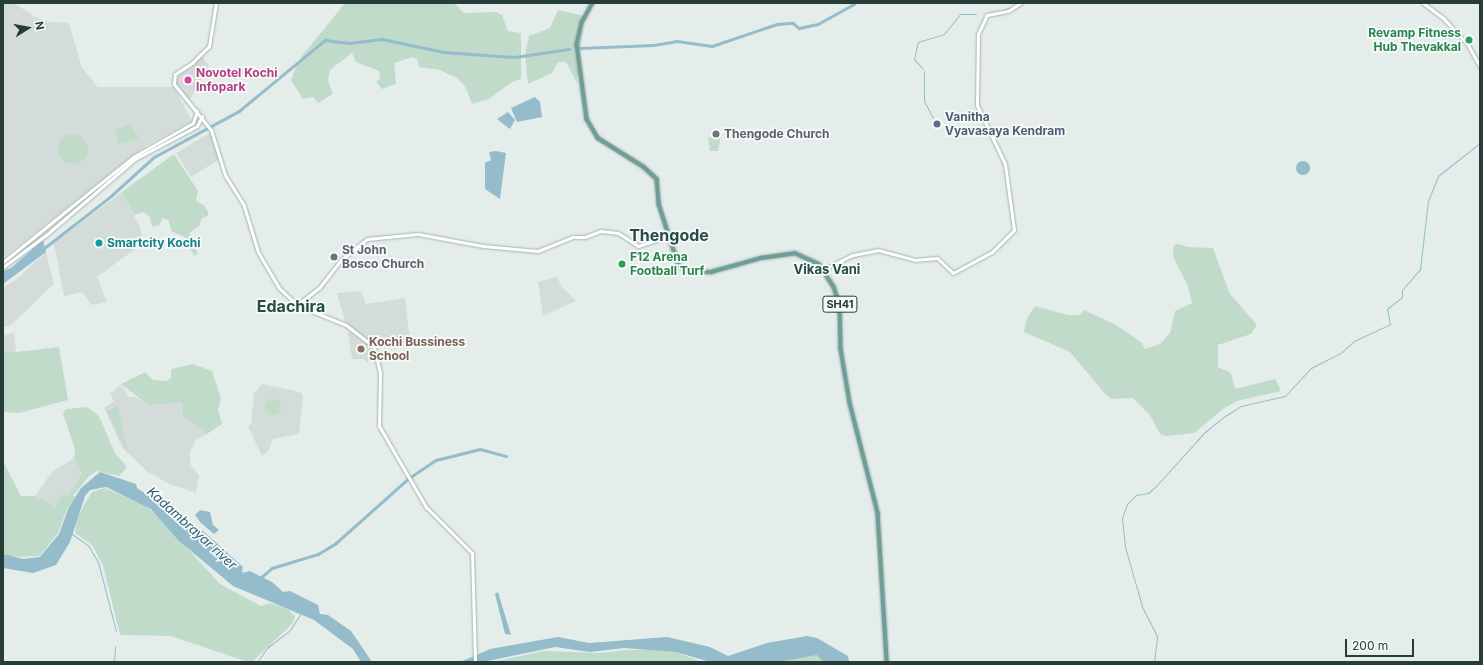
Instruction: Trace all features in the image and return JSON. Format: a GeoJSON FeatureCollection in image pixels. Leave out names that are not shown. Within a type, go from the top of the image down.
{"type":"FeatureCollection","features":[{"type":"Feature","properties":{"kind":"main road"},"geometry":{"type":"LineString","coordinates":[[216,3],[209,46],[173,78],[211,130],[226,175],[244,206],[258,252],[273,280],[297,305],[346,325],[374,347],[379,367],[379,426],[435,518],[472,553],[472,620],[475,662]]}},
{"type":"Feature","properties":{"kind":"main road"},"geometry":{"type":"LineString","coordinates":[[593,3],[582,23],[577,44],[587,120],[598,138],[644,167],[657,179],[659,204],[676,262],[690,271],[712,272],[761,258],[795,253],[813,260],[824,269],[853,255],[878,250],[914,260],[938,258],[953,273],[992,252],[1014,230],[1005,164],[977,105],[978,34],[987,15],[1008,11],[1021,3]]}},
{"type":"Feature","properties":{"kind":"main road"},"geometry":{"type":"LineString","coordinates":[[1423,3],[1443,18],[1468,45],[1480,67]]}},
{"type":"Feature","properties":{"kind":"main road"},"geometry":{"type":"LineString","coordinates":[[3,267],[46,235],[135,159],[193,123],[196,109]]}},
{"type":"Feature","properties":{"kind":"main road"},"geometry":{"type":"LineString","coordinates":[[197,126],[202,116]]}},
{"type":"Feature","properties":{"kind":"main road"},"geometry":{"type":"LineString","coordinates":[[3,262],[133,157],[197,126],[207,123]]}},
{"type":"Feature","properties":{"kind":"main road"},"geometry":{"type":"LineString","coordinates":[[297,305],[319,288],[342,260],[367,239],[418,234],[483,246],[538,251],[572,237],[585,237],[601,231],[618,233],[638,246],[668,236]]}},
{"type":"Feature","properties":{"kind":"main road","name":"SH41"},"geometry":{"type":"LineString","coordinates":[[824,269],[840,305],[841,348],[850,403],[878,513],[887,662]]}},
{"type":"Feature","properties":{"kind":"shaded area"},"geometry":{"type":"Polygon","coordinates":[[[3,3],[14,3],[35,17],[49,22],[69,23],[82,68],[98,87],[174,87],[192,121],[144,147],[3,258],[3,3]]]}},
{"type":"Feature","properties":{"kind":"shaded area","name":"Novotel Kochi Infopark"},"geometry":{"type":"Polygon","coordinates":[[[202,56],[209,66],[187,104],[175,83],[177,74],[193,66],[202,56]]]}},
{"type":"Feature","properties":{"kind":"shaded area"},"geometry":{"type":"Polygon","coordinates":[[[210,133],[220,159],[191,177],[176,153],[210,133]]]}},
{"type":"Feature","properties":{"kind":"shaded area"},"geometry":{"type":"Polygon","coordinates":[[[122,192],[140,227],[143,243],[97,277],[107,302],[92,305],[82,292],[64,296],[54,243],[122,192]]]}},
{"type":"Feature","properties":{"kind":"shaded area"},"geometry":{"type":"Polygon","coordinates":[[[46,252],[54,284],[11,325],[3,327],[3,287],[16,280],[46,252]]]}},
{"type":"Feature","properties":{"kind":"shaded area"},"geometry":{"type":"Polygon","coordinates":[[[557,277],[562,287],[576,301],[543,316],[538,282],[557,277]]]}},
{"type":"Feature","properties":{"kind":"shaded area"},"geometry":{"type":"Polygon","coordinates":[[[361,291],[366,304],[405,298],[411,348],[374,347],[346,325],[337,293],[361,291]]]}},
{"type":"Feature","properties":{"kind":"shaded area","name":"Kochi Bussiness School"},"geometry":{"type":"Polygon","coordinates":[[[348,331],[371,346],[371,357],[367,363],[364,359],[352,359],[348,331]]]}},
{"type":"Feature","properties":{"kind":"shaded area"},"geometry":{"type":"Polygon","coordinates":[[[14,333],[16,352],[3,351],[3,336],[14,333]]]}},
{"type":"Feature","properties":{"kind":"shaded area"},"geometry":{"type":"Polygon","coordinates":[[[121,384],[129,397],[135,397],[148,405],[183,403],[183,416],[207,434],[196,440],[190,452],[190,464],[199,476],[196,493],[169,484],[148,472],[122,447],[104,408],[114,401],[110,394],[121,384]]]}},
{"type":"Feature","properties":{"kind":"shaded area"},"geometry":{"type":"Polygon","coordinates":[[[262,384],[300,392],[303,396],[299,434],[273,439],[268,451],[262,456],[248,426],[251,424],[254,393],[262,384]]]}},
{"type":"Feature","properties":{"kind":"shaded area"},"geometry":{"type":"Polygon","coordinates":[[[74,458],[82,473],[68,495],[62,494],[55,506],[35,496],[51,473],[74,458]]]}},
{"type":"Feature","properties":{"kind":"green space"},"geometry":{"type":"Polygon","coordinates":[[[345,3],[454,3],[464,13],[496,12],[502,15],[508,31],[521,33],[521,79],[512,82],[489,99],[472,104],[465,86],[457,78],[440,70],[419,67],[417,59],[412,57],[394,63],[396,84],[382,89],[376,82],[380,79],[379,71],[356,62],[352,53],[330,70],[328,80],[333,94],[318,103],[313,97],[303,99],[291,80],[299,60],[345,3]]]}},
{"type":"Feature","properties":{"kind":"green space"},"geometry":{"type":"Polygon","coordinates":[[[558,10],[584,16],[577,83],[566,62],[558,62],[552,73],[528,84],[525,54],[529,36],[550,28],[558,10]]]}},
{"type":"Feature","properties":{"kind":"green space"},"geometry":{"type":"Polygon","coordinates":[[[129,124],[139,138],[119,144],[115,130],[129,124]]]}},
{"type":"Feature","properties":{"kind":"green space"},"geometry":{"type":"Polygon","coordinates":[[[73,134],[84,138],[88,149],[84,160],[73,164],[62,160],[58,149],[62,138],[73,134]]]}},
{"type":"Feature","properties":{"kind":"green space"},"geometry":{"type":"Polygon","coordinates":[[[721,135],[718,151],[710,151],[708,138],[721,135]]]}},
{"type":"Feature","properties":{"kind":"green space"},"geometry":{"type":"Polygon","coordinates":[[[174,154],[198,191],[196,201],[204,205],[208,212],[208,216],[202,218],[199,226],[189,233],[198,254],[194,256],[185,237],[171,231],[169,221],[163,218],[159,225],[152,227],[150,217],[144,212],[134,215],[122,192],[174,154]]]}},
{"type":"Feature","properties":{"kind":"green space"},"geometry":{"type":"Polygon","coordinates":[[[1178,244],[1189,247],[1213,248],[1230,294],[1257,325],[1251,334],[1218,345],[1218,367],[1231,373],[1235,389],[1275,379],[1281,391],[1237,401],[1223,409],[1194,433],[1166,436],[1160,434],[1150,415],[1133,398],[1111,399],[1070,352],[1024,332],[1027,318],[1035,306],[1068,315],[1080,315],[1084,310],[1116,325],[1141,342],[1145,349],[1160,344],[1170,333],[1175,311],[1192,303],[1188,286],[1173,257],[1174,245],[1178,244]]]}},
{"type":"Feature","properties":{"kind":"green space"},"geometry":{"type":"Polygon","coordinates":[[[59,347],[68,400],[19,413],[3,412],[3,351],[16,352],[59,347]]]}},
{"type":"Feature","properties":{"kind":"green space"},"geometry":{"type":"Polygon","coordinates":[[[193,364],[212,371],[221,398],[218,410],[222,424],[207,434],[183,416],[183,403],[148,405],[121,384],[145,372],[153,380],[167,381],[171,378],[171,369],[193,364]]]}},
{"type":"Feature","properties":{"kind":"green space"},"geometry":{"type":"Polygon","coordinates":[[[273,399],[280,404],[281,407],[276,414],[273,415],[266,410],[265,407],[270,400],[273,399]]]}},
{"type":"Feature","properties":{"kind":"green space"},"geometry":{"type":"Polygon","coordinates":[[[118,405],[125,441],[128,454],[107,412],[118,405]]]}},
{"type":"Feature","properties":{"kind":"green space"},"geometry":{"type":"Polygon","coordinates":[[[87,407],[99,416],[115,453],[127,467],[119,476],[97,471],[89,476],[73,496],[76,497],[67,509],[58,533],[40,556],[6,557],[3,553],[3,461],[21,496],[35,496],[55,506],[62,494],[68,495],[82,473],[74,458],[75,449],[63,414],[66,409],[87,407]]]}},
{"type":"Feature","properties":{"kind":"green space"},"geometry":{"type":"Polygon","coordinates":[[[105,488],[144,505],[155,513],[220,584],[261,606],[270,603],[288,609],[295,617],[292,624],[253,661],[248,662],[171,636],[120,635],[103,565],[92,545],[75,533],[77,518],[92,492],[105,488]]]}},
{"type":"Feature","properties":{"kind":"green space"},"geometry":{"type":"Polygon","coordinates":[[[625,650],[671,650],[702,662],[492,662],[544,651],[601,653],[625,650]]]}},
{"type":"Feature","properties":{"kind":"green space"},"geometry":{"type":"Polygon","coordinates":[[[812,654],[821,656],[824,662],[773,662],[812,654]]]}},
{"type":"Feature","properties":{"kind":"water"},"geometry":{"type":"Polygon","coordinates":[[[535,97],[540,102],[542,117],[517,122],[511,108],[535,97]]]}},
{"type":"Feature","properties":{"kind":"water"},"geometry":{"type":"Polygon","coordinates":[[[508,112],[515,120],[510,129],[497,119],[508,112]]]}},
{"type":"Feature","properties":{"kind":"water"},"geometry":{"type":"Polygon","coordinates":[[[496,151],[506,153],[500,199],[485,189],[485,163],[491,160],[489,152],[496,151]]]}},
{"type":"Feature","properties":{"kind":"water"},"geometry":{"type":"Polygon","coordinates":[[[1300,161],[1306,161],[1310,165],[1310,171],[1306,175],[1300,175],[1296,171],[1296,165],[1300,161]]]}},
{"type":"Feature","properties":{"kind":"water"},"geometry":{"type":"Polygon","coordinates":[[[43,240],[46,252],[3,284],[3,271],[11,268],[43,240]]]}},
{"type":"Feature","properties":{"kind":"water"},"geometry":{"type":"Polygon","coordinates":[[[100,472],[136,484],[137,488],[165,507],[194,535],[202,530],[243,567],[242,573],[250,571],[272,582],[283,592],[290,591],[318,605],[320,614],[328,615],[351,631],[372,662],[361,662],[353,649],[314,620],[233,586],[179,541],[151,509],[106,487],[90,490],[85,496],[70,542],[56,565],[33,573],[3,568],[3,554],[23,559],[40,557],[59,534],[68,509],[81,488],[100,472]]]}},
{"type":"Feature","properties":{"kind":"water"},"geometry":{"type":"Polygon","coordinates":[[[200,510],[210,512],[213,525],[219,530],[214,534],[200,522],[195,515],[200,510]]]}},
{"type":"Feature","properties":{"kind":"water"},"geometry":{"type":"Polygon","coordinates":[[[498,592],[511,635],[505,634],[495,594],[498,592]]]}},
{"type":"Feature","properties":{"kind":"water"},"geometry":{"type":"Polygon","coordinates":[[[807,636],[817,638],[848,656],[849,662],[823,662],[817,655],[778,662],[710,662],[676,652],[624,648],[590,652],[555,647],[483,662],[460,662],[490,649],[558,637],[589,643],[667,637],[710,647],[728,656],[767,643],[807,636]]]}},
{"type":"Feature","properties":{"kind":"waterway"},"geometry":{"type":"LineString","coordinates":[[580,48],[654,45],[677,41],[712,46],[777,24],[793,23],[799,28],[818,24],[854,4]]}},
{"type":"Feature","properties":{"kind":"waterway"},"geometry":{"type":"LineString","coordinates":[[1001,11],[1009,8]]}},
{"type":"Feature","properties":{"kind":"waterway"},"geometry":{"type":"LineString","coordinates":[[923,69],[914,59],[918,42],[944,34],[960,14],[976,14]]}},
{"type":"Feature","properties":{"kind":"waterway"},"geometry":{"type":"LineString","coordinates":[[43,249],[111,196],[154,157],[239,111],[325,40],[349,43],[382,39],[444,52]]}},
{"type":"Feature","properties":{"kind":"waterway"},"geometry":{"type":"LineString","coordinates":[[443,52],[515,57],[569,49]]}},
{"type":"Feature","properties":{"kind":"waterway"},"geometry":{"type":"LineString","coordinates":[[924,71],[924,101],[933,118]]}},
{"type":"Feature","properties":{"kind":"waterway"},"geometry":{"type":"LineString","coordinates":[[1154,662],[1157,636],[1142,606],[1125,547],[1122,518],[1127,504],[1136,495],[1148,493],[1156,486],[1205,432],[1225,416],[1241,406],[1285,396],[1311,368],[1342,352],[1354,341],[1390,324],[1387,309],[1402,297],[1402,290],[1420,269],[1428,201],[1438,176],[1480,143]]}},
{"type":"Feature","properties":{"kind":"waterway"},"geometry":{"type":"LineString","coordinates":[[259,579],[272,568],[318,554],[336,543],[409,478],[436,460],[480,449],[506,456]]}},
{"type":"Feature","properties":{"kind":"waterway"},"geometry":{"type":"LineString","coordinates":[[72,534],[88,545],[98,562],[116,631]]}},
{"type":"Feature","properties":{"kind":"waterway"},"geometry":{"type":"LineString","coordinates":[[257,662],[267,648],[290,630],[301,613]]}},
{"type":"Feature","properties":{"kind":"waterway"},"geometry":{"type":"LineString","coordinates":[[114,662],[115,646]]}},
{"type":"Feature","properties":{"kind":"place","name":"Revamp Fitness Hub Thevakkal"},"geometry":{"type":"Point","coordinates":[1469,40]}},
{"type":"Feature","properties":{"kind":"place","name":"Novotel Kochi Infopark"},"geometry":{"type":"Point","coordinates":[188,80]}},
{"type":"Feature","properties":{"kind":"place","name":"Vanitha Vyavasaya Kendram"},"geometry":{"type":"Point","coordinates":[937,124]}},
{"type":"Feature","properties":{"kind":"place","name":"Thengode Church"},"geometry":{"type":"Point","coordinates":[716,134]}},
{"type":"Feature","properties":{"kind":"place","name":"Smartcity Kochi"},"geometry":{"type":"Point","coordinates":[99,243]}},
{"type":"Feature","properties":{"kind":"place","name":"St John Bosco Church"},"geometry":{"type":"Point","coordinates":[334,257]}},
{"type":"Feature","properties":{"kind":"place","name":"F12 Arena Football Turf"},"geometry":{"type":"Point","coordinates":[622,264]}},
{"type":"Feature","properties":{"kind":"place","name":"Kochi Bussiness School"},"geometry":{"type":"Point","coordinates":[361,349]}},
{"type":"Feature","properties":{"kind":"district","name":"Thengode"},"geometry":{"type":"Point","coordinates":[669,235]}},
{"type":"Feature","properties":{"kind":"district","name":"Vikas Vani"},"geometry":{"type":"Point","coordinates":[827,269]}},
{"type":"Feature","properties":{"kind":"district","name":"Edachira"},"geometry":{"type":"Point","coordinates":[291,306]}},
{"type":"Feature","properties":{"kind":"water label","name":"Kadambrayar river"},"geometry":{"type":"Point","coordinates":[192,528]}}]}
